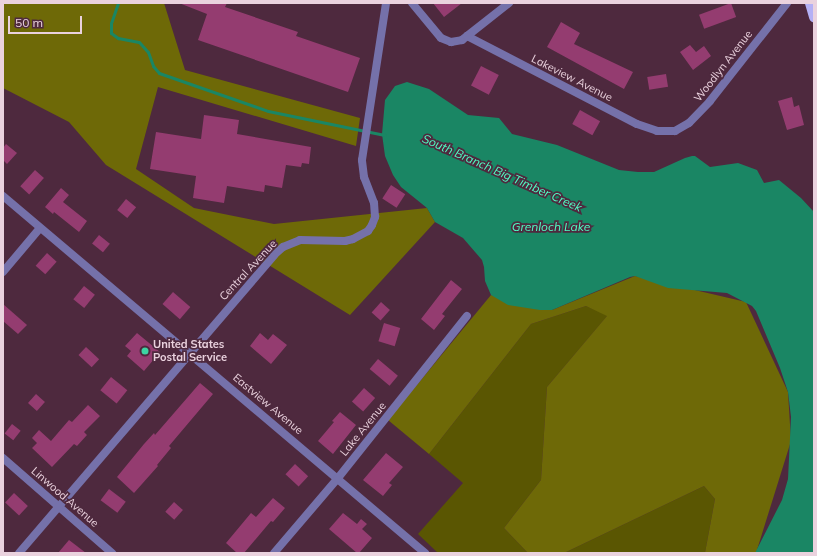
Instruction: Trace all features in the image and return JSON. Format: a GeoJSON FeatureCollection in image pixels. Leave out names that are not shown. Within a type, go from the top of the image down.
{"type":"FeatureCollection","features":[{"type":"Feature","properties":{"kind":"main road"},"geometry":{"type":"LineString","coordinates":[[810,3],[814,17]]}},
{"type":"Feature","properties":{"kind":"street","name":"Central Avenue"},"geometry":{"type":"LineString","coordinates":[[19,553],[244,288],[283,247],[300,240],[346,241],[368,231],[372,225],[375,209],[363,172],[362,160],[386,3]]}},
{"type":"Feature","properties":{"kind":"street"},"geometry":{"type":"LineString","coordinates":[[412,3],[442,38],[451,42],[462,40],[509,3]]}},
{"type":"Feature","properties":{"kind":"street","name":"Woodlyn Avenue"},"geometry":{"type":"LineString","coordinates":[[668,131],[683,127],[702,110],[787,3]]}},
{"type":"Feature","properties":{"kind":"street","name":"Lakeview Avenue"},"geometry":{"type":"LineString","coordinates":[[467,36],[637,124],[657,131],[668,131]]}},
{"type":"Feature","properties":{"kind":"street","name":"Eastview Avenue"},"geometry":{"type":"LineString","coordinates":[[3,196],[190,352],[425,553]]}},
{"type":"Feature","properties":{"kind":"street"},"geometry":{"type":"LineString","coordinates":[[3,272],[40,228]]}},
{"type":"Feature","properties":{"kind":"street","name":"Lake Avenue"},"geometry":{"type":"LineString","coordinates":[[274,553],[338,478],[467,316]]}},
{"type":"Feature","properties":{"kind":"street","name":"Linwood Avenue"},"geometry":{"type":"LineString","coordinates":[[3,458],[112,553]]}},
{"type":"Feature","properties":{"kind":"shaded area"},"geometry":{"type":"Polygon","coordinates":[[[3,3],[164,3],[185,70],[360,118],[356,146],[158,87],[136,169],[194,208],[274,224],[427,208],[435,222],[350,315],[106,165],[69,122],[3,88],[3,3]]]}},
{"type":"Feature","properties":{"kind":"shaded area"},"geometry":{"type":"Polygon","coordinates":[[[635,276],[746,302],[788,392],[791,441],[756,553],[705,553],[715,499],[704,486],[564,553],[528,553],[504,528],[541,480],[547,387],[607,316],[586,306],[531,324],[429,454],[388,420],[491,295],[552,310],[635,276]]]}},
{"type":"Feature","properties":{"kind":"shaded area"},"geometry":{"type":"Polygon","coordinates":[[[586,306],[608,315],[547,387],[541,480],[504,528],[528,553],[438,553],[418,534],[463,483],[429,454],[531,324],[586,306]]]}},
{"type":"Feature","properties":{"kind":"shaded area"},"geometry":{"type":"Polygon","coordinates":[[[704,486],[715,499],[705,553],[564,553],[704,486]]]}},
{"type":"Feature","properties":{"kind":"water","name":"Grenloch Lake"},"geometry":{"type":"Polygon","coordinates":[[[407,82],[429,89],[468,115],[499,118],[512,134],[557,145],[619,170],[654,172],[692,156],[695,156],[710,167],[738,163],[757,170],[764,183],[779,180],[801,198],[814,212],[814,553],[755,553],[782,500],[788,479],[791,417],[788,392],[780,368],[756,311],[752,306],[727,293],[668,288],[635,276],[552,310],[540,310],[508,305],[491,295],[485,281],[482,260],[463,238],[435,222],[427,208],[401,187],[393,175],[385,156],[382,134],[385,100],[395,86],[407,82]]]}},
{"type":"Feature","properties":{"kind":"building"},"geometry":{"type":"Polygon","coordinates":[[[179,3],[227,3],[225,7],[298,32],[296,36],[360,58],[348,92],[198,40],[207,14],[179,3]]]}},
{"type":"Feature","properties":{"kind":"building"},"geometry":{"type":"Polygon","coordinates":[[[433,3],[462,3],[444,17],[433,3]]]}},
{"type":"Feature","properties":{"kind":"building"},"geometry":{"type":"Polygon","coordinates":[[[731,3],[736,17],[704,29],[699,15],[731,3]]]}},
{"type":"Feature","properties":{"kind":"building"},"geometry":{"type":"Polygon","coordinates":[[[561,22],[580,33],[574,44],[633,72],[624,89],[547,47],[561,22]]]}},
{"type":"Feature","properties":{"kind":"building"},"geometry":{"type":"Polygon","coordinates":[[[690,45],[696,52],[704,46],[711,56],[693,70],[680,52],[690,45]]]}},
{"type":"Feature","properties":{"kind":"building"},"geometry":{"type":"Polygon","coordinates":[[[481,66],[499,75],[489,95],[471,86],[481,66]]]}},
{"type":"Feature","properties":{"kind":"building"},"geometry":{"type":"Polygon","coordinates":[[[666,74],[668,87],[649,90],[647,77],[666,74]]]}},
{"type":"Feature","properties":{"kind":"building"},"geometry":{"type":"Polygon","coordinates":[[[792,97],[794,107],[799,105],[804,125],[787,130],[778,101],[792,97]]]}},
{"type":"Feature","properties":{"kind":"building"},"geometry":{"type":"Polygon","coordinates":[[[580,110],[600,121],[592,135],[572,124],[580,110]]]}},
{"type":"Feature","properties":{"kind":"building"},"geometry":{"type":"Polygon","coordinates":[[[204,115],[239,120],[237,134],[311,147],[309,164],[302,163],[301,167],[286,165],[282,188],[265,185],[264,192],[227,186],[224,203],[193,198],[196,176],[150,169],[156,132],[201,139],[204,115]]]}},
{"type":"Feature","properties":{"kind":"building"},"geometry":{"type":"Polygon","coordinates":[[[6,144],[17,153],[7,164],[3,160],[3,148],[6,144]]]}},
{"type":"Feature","properties":{"kind":"building"},"geometry":{"type":"Polygon","coordinates":[[[35,170],[44,178],[29,194],[20,186],[35,170]]]}},
{"type":"Feature","properties":{"kind":"building"},"geometry":{"type":"Polygon","coordinates":[[[391,185],[405,194],[397,208],[382,198],[391,185]]]}},
{"type":"Feature","properties":{"kind":"building"},"geometry":{"type":"Polygon","coordinates":[[[61,188],[69,195],[63,202],[87,221],[79,232],[54,212],[53,214],[45,207],[61,188]]]}},
{"type":"Feature","properties":{"kind":"building"},"geometry":{"type":"Polygon","coordinates":[[[126,199],[136,207],[127,218],[117,210],[126,199]]]}},
{"type":"Feature","properties":{"kind":"building"},"geometry":{"type":"Polygon","coordinates":[[[99,235],[110,244],[103,252],[92,244],[99,235]]]}},
{"type":"Feature","properties":{"kind":"building"},"geometry":{"type":"Polygon","coordinates":[[[47,253],[57,262],[45,274],[36,266],[47,253]]]}},
{"type":"Feature","properties":{"kind":"building"},"geometry":{"type":"Polygon","coordinates":[[[451,280],[462,289],[442,314],[445,316],[434,330],[421,319],[451,280]]]}},
{"type":"Feature","properties":{"kind":"building"},"geometry":{"type":"Polygon","coordinates":[[[84,286],[95,295],[84,308],[73,299],[84,286]]]}},
{"type":"Feature","properties":{"kind":"building"},"geometry":{"type":"Polygon","coordinates":[[[173,292],[190,307],[180,319],[163,304],[173,292]]]}},
{"type":"Feature","properties":{"kind":"building"},"geometry":{"type":"Polygon","coordinates":[[[381,302],[390,310],[381,320],[372,312],[381,302]]]}},
{"type":"Feature","properties":{"kind":"building"},"geometry":{"type":"Polygon","coordinates":[[[3,304],[27,325],[18,334],[3,321],[3,304]]]}},
{"type":"Feature","properties":{"kind":"building"},"geometry":{"type":"Polygon","coordinates":[[[384,323],[400,328],[395,346],[378,341],[384,323]]]}},
{"type":"Feature","properties":{"kind":"building","name":"United States Postal Service"},"geometry":{"type":"Polygon","coordinates":[[[137,333],[160,352],[144,371],[127,356],[131,351],[125,346],[137,333]]]}},
{"type":"Feature","properties":{"kind":"building"},"geometry":{"type":"Polygon","coordinates":[[[260,333],[268,340],[273,334],[287,345],[271,364],[250,346],[260,333]]]}},
{"type":"Feature","properties":{"kind":"building"},"geometry":{"type":"Polygon","coordinates":[[[86,347],[99,359],[92,367],[78,355],[86,347]]]}},
{"type":"Feature","properties":{"kind":"building"},"geometry":{"type":"Polygon","coordinates":[[[378,359],[398,376],[390,386],[370,369],[378,359]]]}},
{"type":"Feature","properties":{"kind":"building"},"geometry":{"type":"Polygon","coordinates":[[[111,377],[127,390],[117,403],[100,390],[111,377]]]}},
{"type":"Feature","properties":{"kind":"building"},"geometry":{"type":"Polygon","coordinates":[[[200,383],[213,394],[169,446],[171,448],[157,465],[158,466],[134,493],[117,477],[144,444],[154,433],[155,435],[200,383]]]}},
{"type":"Feature","properties":{"kind":"building"},"geometry":{"type":"Polygon","coordinates":[[[364,388],[375,398],[363,411],[352,401],[364,388]]]}},
{"type":"Feature","properties":{"kind":"building"},"geometry":{"type":"Polygon","coordinates":[[[36,394],[45,402],[37,411],[28,403],[36,394]]]}},
{"type":"Feature","properties":{"kind":"building"},"geometry":{"type":"Polygon","coordinates":[[[88,405],[100,416],[84,432],[87,435],[77,446],[74,444],[52,467],[32,448],[37,443],[32,438],[39,430],[51,441],[69,420],[72,422],[88,405]]]}},
{"type":"Feature","properties":{"kind":"building"},"geometry":{"type":"Polygon","coordinates":[[[340,412],[356,425],[333,454],[318,441],[334,422],[332,421],[340,412]]]}},
{"type":"Feature","properties":{"kind":"building"},"geometry":{"type":"Polygon","coordinates":[[[12,424],[21,431],[13,440],[5,433],[12,424]]]}},
{"type":"Feature","properties":{"kind":"building"},"geometry":{"type":"Polygon","coordinates":[[[386,453],[403,467],[389,483],[392,485],[383,496],[363,480],[386,453]]]}},
{"type":"Feature","properties":{"kind":"building"},"geometry":{"type":"Polygon","coordinates":[[[295,464],[308,476],[299,487],[285,474],[295,464]]]}},
{"type":"Feature","properties":{"kind":"building"},"geometry":{"type":"Polygon","coordinates":[[[109,489],[126,502],[117,513],[101,500],[109,489]]]}},
{"type":"Feature","properties":{"kind":"building"},"geometry":{"type":"Polygon","coordinates":[[[14,493],[28,506],[19,515],[5,503],[14,493]]]}},
{"type":"Feature","properties":{"kind":"building"},"geometry":{"type":"Polygon","coordinates":[[[273,498],[285,508],[273,522],[271,521],[244,553],[237,553],[226,543],[251,513],[256,517],[273,498]]]}},
{"type":"Feature","properties":{"kind":"building"},"geometry":{"type":"Polygon","coordinates":[[[174,502],[183,510],[174,520],[165,512],[174,502]]]}},
{"type":"Feature","properties":{"kind":"building"},"geometry":{"type":"Polygon","coordinates":[[[343,513],[357,524],[361,519],[367,524],[362,529],[372,538],[359,553],[357,553],[329,529],[343,513]]]}},
{"type":"Feature","properties":{"kind":"building"},"geometry":{"type":"Polygon","coordinates":[[[69,540],[86,553],[58,553],[69,540]]]}},
{"type":"Feature","properties":{"kind":"waterway","name":"South Branch Big Timber Creek"},"geometry":{"type":"LineString","coordinates":[[118,3],[111,23],[111,33],[118,38],[139,42],[148,52],[153,66],[159,73],[268,111],[385,135]]}},
{"type":"Feature","properties":{"kind":"place","name":"United States Postal Service"},"geometry":{"type":"Point","coordinates":[145,351]}}]}
